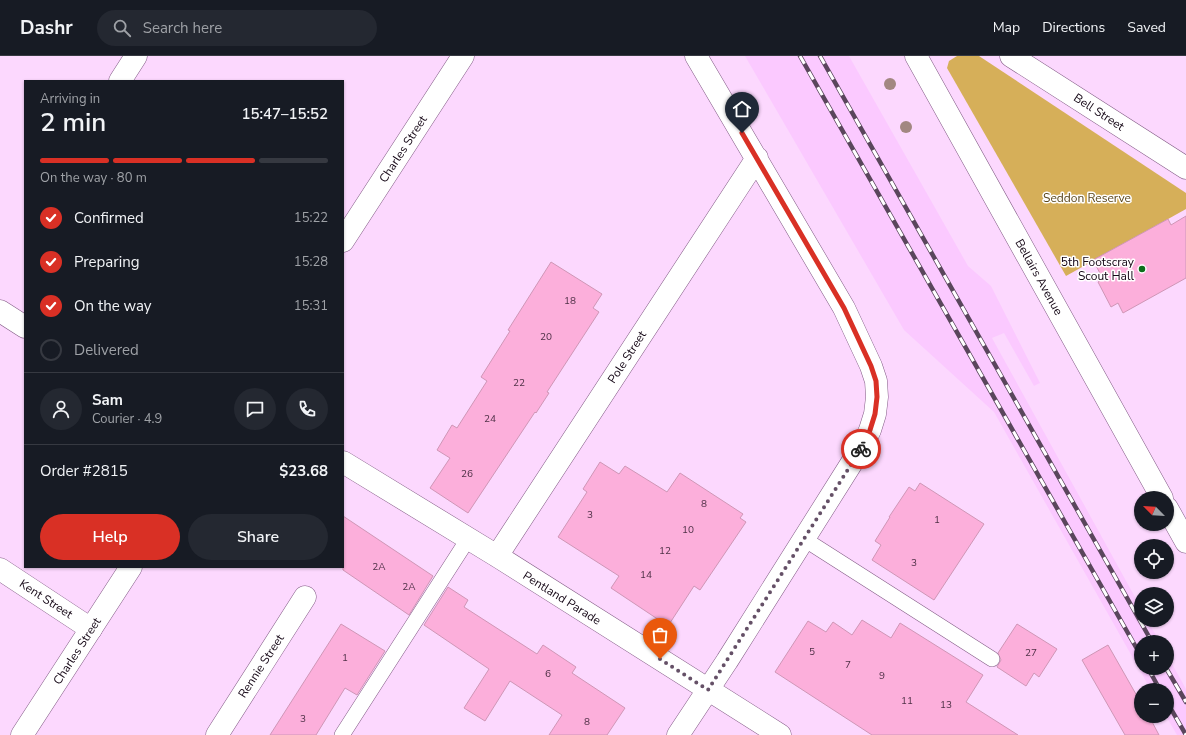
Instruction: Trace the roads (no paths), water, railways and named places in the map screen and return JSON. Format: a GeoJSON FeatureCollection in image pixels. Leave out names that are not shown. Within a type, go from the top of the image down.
{"type":"FeatureCollection","features":[{"type":"Feature","properties":{"kind":"street"},"geometry":{"type":"LineString","coordinates":[[121,80],[136,56]]}},
{"type":"Feature","properties":{"kind":"street","name":"Charles Street"},"geometry":{"type":"LineString","coordinates":[[344,239],[463,56]]}},
{"type":"Feature","properties":{"kind":"street"},"geometry":{"type":"LineString","coordinates":[[678,735],[863,445],[870,430],[877,403],[876,381],[844,308],[696,56]]}},
{"type":"Feature","properties":{"kind":"street","name":"Bellairs Avenue"},"geometry":{"type":"LineString","coordinates":[[916,56],[1158,491]]}},
{"type":"Feature","properties":{"kind":"street","name":"Bell Street"},"geometry":{"type":"LineString","coordinates":[[1011,56],[1186,168]]}},
{"type":"Feature","properties":{"kind":"street","name":"Pole Street"},"geometry":{"type":"LineString","coordinates":[[497,556],[757,158]]}},
{"type":"Feature","properties":{"kind":"street"},"geometry":{"type":"LineString","coordinates":[[0,311],[24,326]]}},
{"type":"Feature","properties":{"kind":"street","name":"Pentland Parade"},"geometry":{"type":"LineString","coordinates":[[344,463],[497,556],[780,735]]}},
{"type":"Feature","properties":{"kind":"street"},"geometry":{"type":"LineString","coordinates":[[1174,521],[1186,542]]}},
{"type":"Feature","properties":{"kind":"street","name":"Charles Street"},"geometry":{"type":"LineString","coordinates":[[22,735],[130,568]]}},
{"type":"Feature","properties":{"kind":"street","name":"Kent Street"},"geometry":{"type":"LineString","coordinates":[[0,569],[91,629]]}},
{"type":"Feature","properties":{"kind":"street","name":"Rennie Street"},"geometry":{"type":"LineString","coordinates":[[217,735],[305,597]]}},
{"type":"Feature","properties":{"kind":"lane"},"geometry":{"type":"LineString","coordinates":[[342,735],[468,539]]}},
{"type":"Feature","properties":{"kind":"lane"},"geometry":{"type":"LineString","coordinates":[[804,539],[992,659]]}},
{"type":"Feature","properties":{"kind":"railway"},"geometry":{"type":"LineString","coordinates":[[800,56],[1134,644]]}},
{"type":"Feature","properties":{"kind":"railway"},"geometry":{"type":"LineString","coordinates":[[820,56],[1148,635]]}},
{"type":"Feature","properties":{"kind":"railway"},"geometry":{"type":"LineString","coordinates":[[1152,675],[1156,683]]}},
{"type":"Feature","properties":{"kind":"railway"},"geometry":{"type":"LineString","coordinates":[[1170,675],[1186,702]]}},
{"type":"Feature","properties":{"kind":"railway"},"geometry":{"type":"LineString","coordinates":[[1174,714],[1186,735]]}},
{"type":"Feature","properties":{"kind":"place","name":"5th Footscray Scout Hall"},"geometry":{"type":"Point","coordinates":[1142,269]}},
{"type":"Feature","properties":{"kind":"park label","name":"Seddon Reserve"},"geometry":{"type":"Point","coordinates":[1087,198]}}]}
